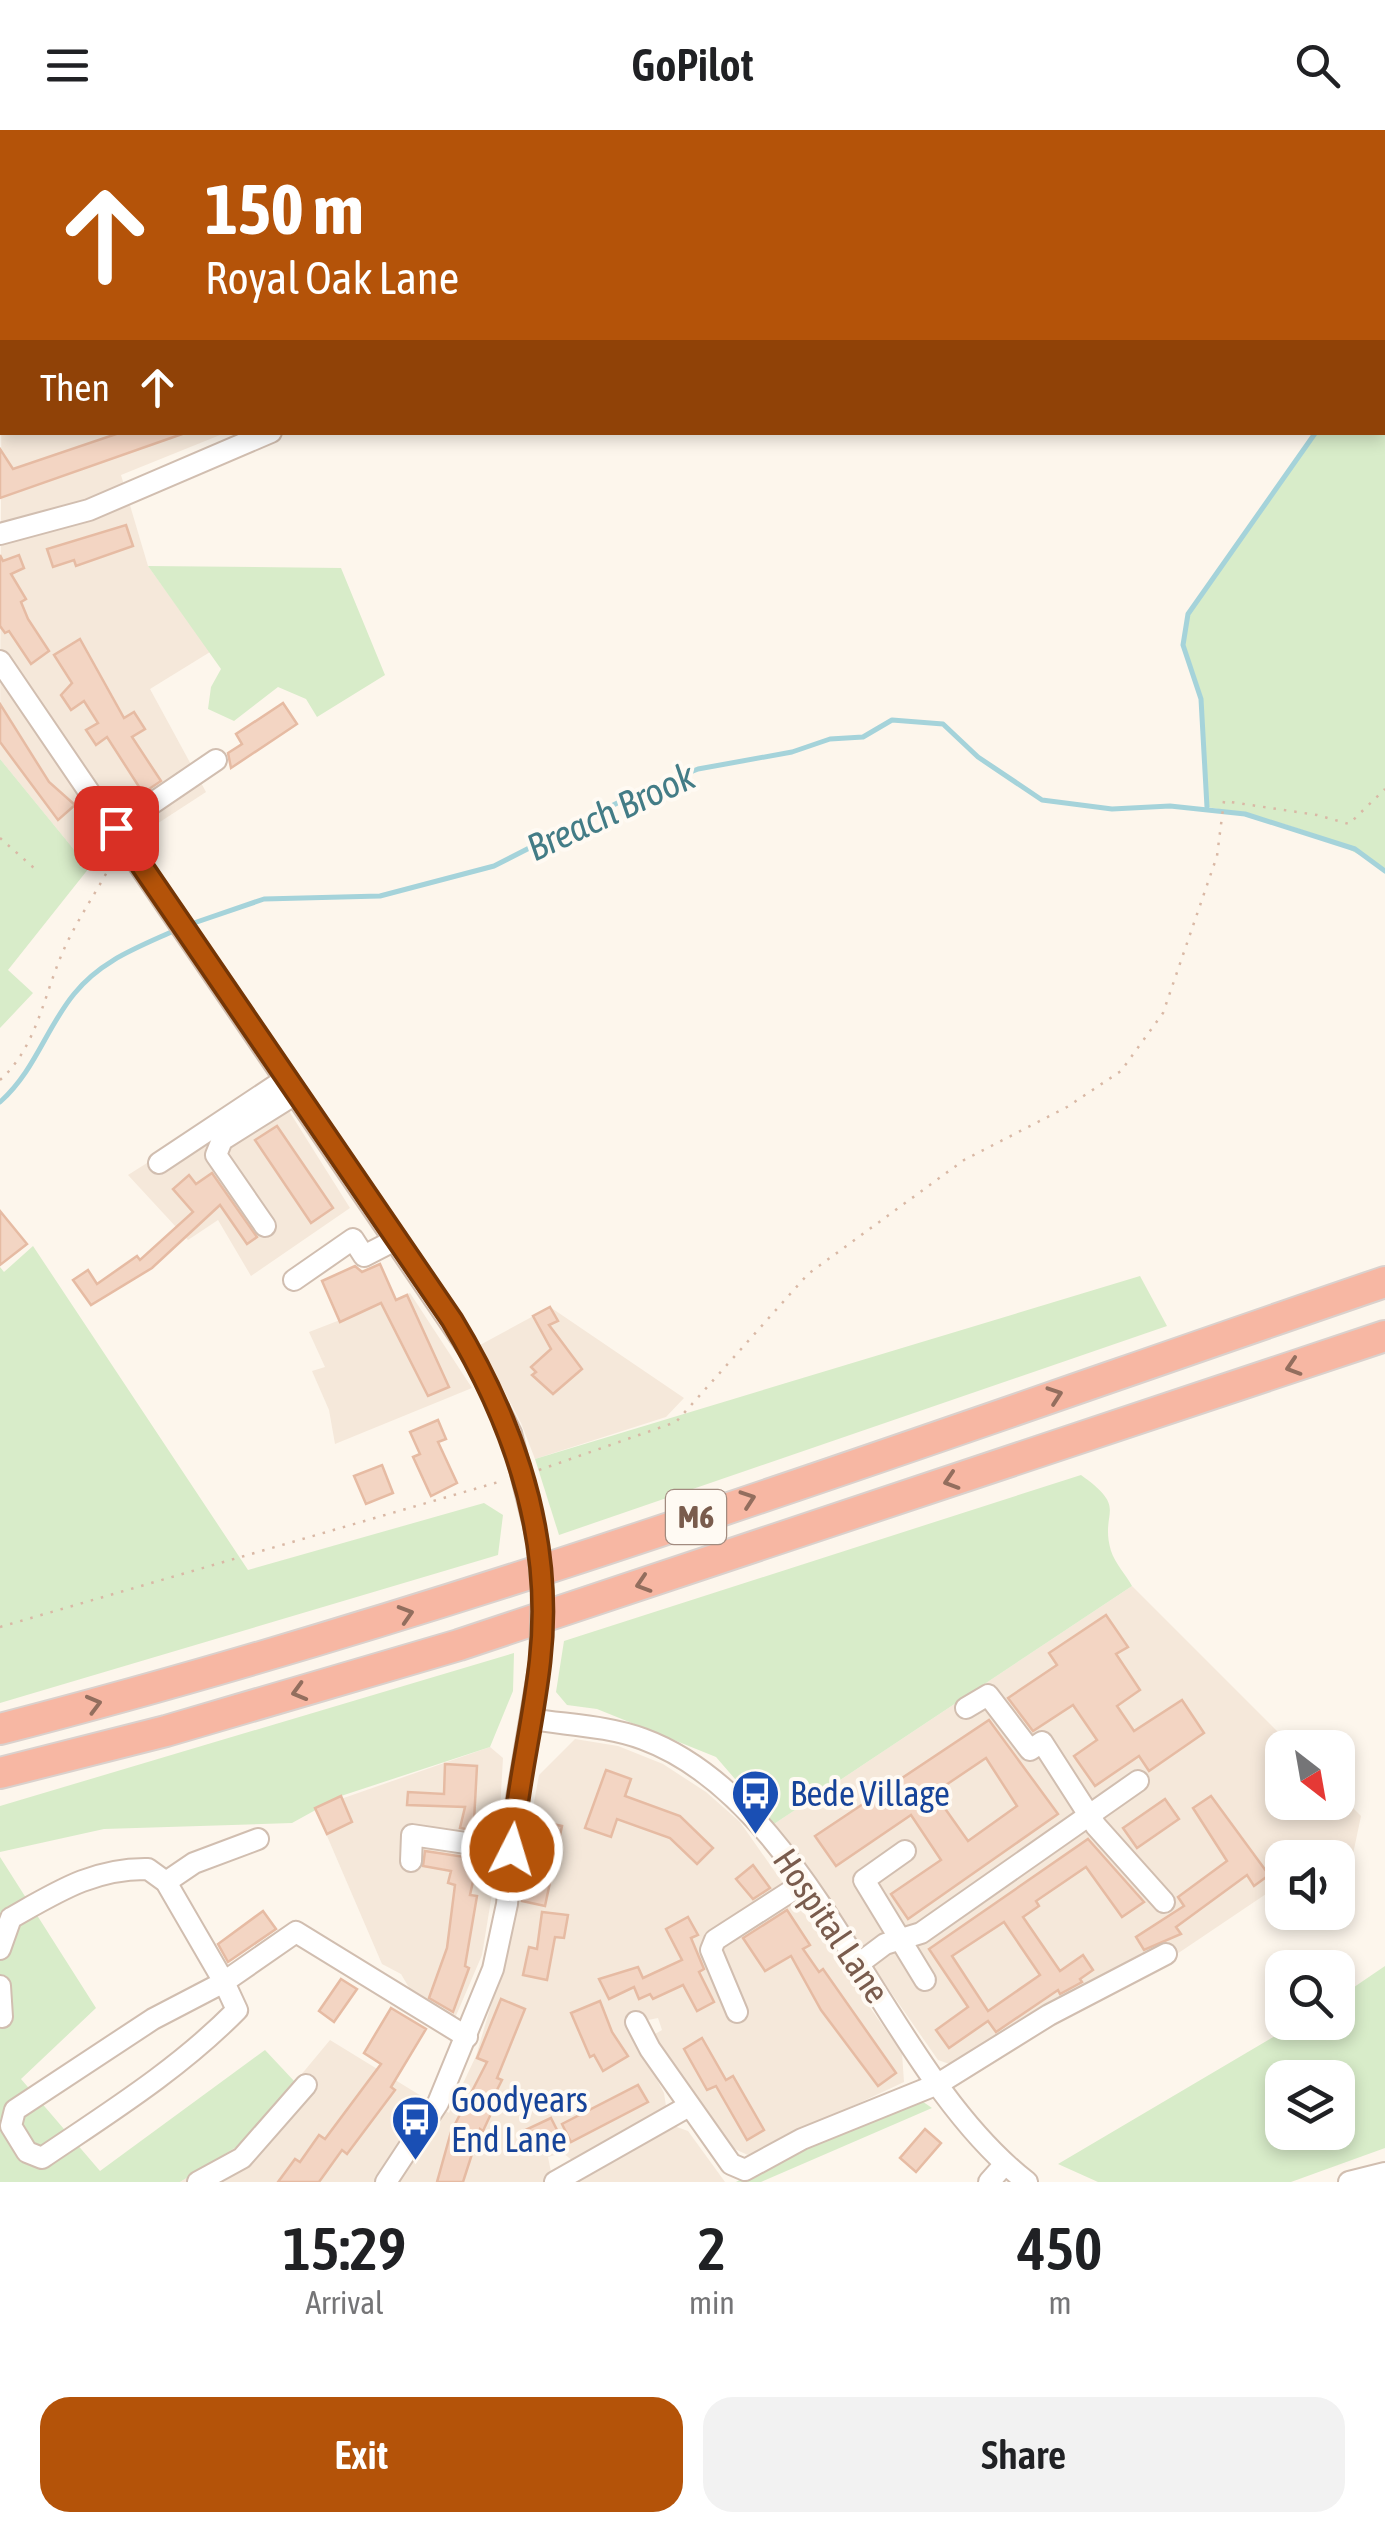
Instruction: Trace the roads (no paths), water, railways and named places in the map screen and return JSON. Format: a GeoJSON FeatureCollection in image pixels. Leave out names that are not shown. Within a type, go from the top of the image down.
{"type":"FeatureCollection","features":[{"type":"Feature","properties":{"kind":"highway","name":"M6"},"geometry":{"type":"LineString","coordinates":[[0,1729],[235,1666],[455,1599],[1385,1282]]}},
{"type":"Feature","properties":{"kind":"highway","name":"M6"},"geometry":{"type":"LineString","coordinates":[[0,1773],[166,1731],[459,1645],[1385,1336]]}},
{"type":"Feature","properties":{"kind":"street"},"geometry":{"type":"LineString","coordinates":[[0,534],[89,510],[263,435]]}},
{"type":"Feature","properties":{"kind":"street"},"geometry":{"type":"LineString","coordinates":[[0,662],[397,1238],[488,1380],[524,1475],[537,1538],[542,1593],[540,1662],[500,1942],[468,2037],[438,2103],[386,2182]]}},
{"type":"Feature","properties":{"kind":"street"},"geometry":{"type":"LineString","coordinates":[[116,828],[216,760]]}},
{"type":"Feature","properties":{"kind":"street"},"geometry":{"type":"LineString","coordinates":[[159,1163],[292,1085]]}},
{"type":"Feature","properties":{"kind":"street"},"geometry":{"type":"LineString","coordinates":[[264,1226],[216,1156],[222,1140],[292,1085]]}},
{"type":"Feature","properties":{"kind":"street"},"geometry":{"type":"LineString","coordinates":[[294,1280],[353,1239],[364,1256],[397,1238]]}},
{"type":"Feature","properties":{"kind":"street"},"geometry":{"type":"LineString","coordinates":[[966,1708],[988,1695],[1030,1750],[1042,1742],[1090,1814],[1164,1902]]}},
{"type":"Feature","properties":{"kind":"street","name":"Hospital Lane"},"geometry":{"type":"LineString","coordinates":[[531,1719],[611,1730],[681,1757],[754,1818],[962,2119],[1028,2182]]}},
{"type":"Feature","properties":{"kind":"street"},"geometry":{"type":"LineString","coordinates":[[857,1965],[885,1944],[921,1933],[1138,1781]]}},
{"type":"Feature","properties":{"kind":"street"},"geometry":{"type":"LineString","coordinates":[[411,1861],[412,1835],[512,1850]]}},
{"type":"Feature","properties":{"kind":"street"},"geometry":{"type":"LineString","coordinates":[[166,1882],[194,1864],[258,1838]]}},
{"type":"Feature","properties":{"kind":"street"},"geometry":{"type":"LineString","coordinates":[[905,1851],[864,1880],[925,1980]]}},
{"type":"Feature","properties":{"kind":"street"},"geometry":{"type":"LineString","coordinates":[[0,1950],[11,1918],[95,1872],[148,1869],[166,1882],[224,1982],[238,2010],[173,2069],[42,2158],[27,2152],[11,2126],[14,2110],[153,2019],[224,1982],[296,1932],[468,2037]]}},
{"type":"Feature","properties":{"kind":"street"},"geometry":{"type":"LineString","coordinates":[[737,2012],[712,1950],[715,1940],[802,1884]]}},
{"type":"Feature","properties":{"kind":"street"},"geometry":{"type":"LineString","coordinates":[[636,2022],[688,2106],[731,2164],[745,2170],[802,2139],[938,2084],[1049,2015],[1166,1954]]}},
{"type":"Feature","properties":{"kind":"street"},"geometry":{"type":"LineString","coordinates":[[0,1986],[2,2017]]}},
{"type":"Feature","properties":{"kind":"street"},"geometry":{"type":"LineString","coordinates":[[198,2182],[242,2158],[306,2085]]}},
{"type":"Feature","properties":{"kind":"street"},"geometry":{"type":"LineString","coordinates":[[554,2182],[688,2106]]}},
{"type":"Feature","properties":{"kind":"street"},"geometry":{"type":"LineString","coordinates":[[989,2182],[1005,2164]]}},
{"type":"Feature","properties":{"kind":"street"},"geometry":{"type":"LineString","coordinates":[[1349,2182],[1385,2173]]}},
{"type":"Feature","properties":{"kind":"waterway"},"geometry":{"type":"LineString","coordinates":[[1207,807],[1201,699],[1183,645],[1188,614],[1314,435]]}},
{"type":"Feature","properties":{"kind":"waterway","name":"Breach Brook"},"geometry":{"type":"LineString","coordinates":[[188,925],[264,899],[380,896],[494,866],[631,796],[698,769],[792,752],[830,739],[863,737],[892,720],[943,724],[978,757],[1042,800],[1112,809],[1170,806],[1245,814],[1355,849],[1385,871]]}},
{"type":"Feature","properties":{"kind":"waterway","name":"Breach Brook"},"geometry":{"type":"LineString","coordinates":[[0,1102],[22,1077],[64,1007],[85,982],[122,956],[178,929]]}},
{"type":"Feature","properties":{"kind":"place","name":"Bede Village"},"geometry":{"type":"Point","coordinates":[755,1836]}},
{"type":"Feature","properties":{"kind":"place","name":"Goodyears End Lane"},"geometry":{"type":"Point","coordinates":[416,2162]}}]}
